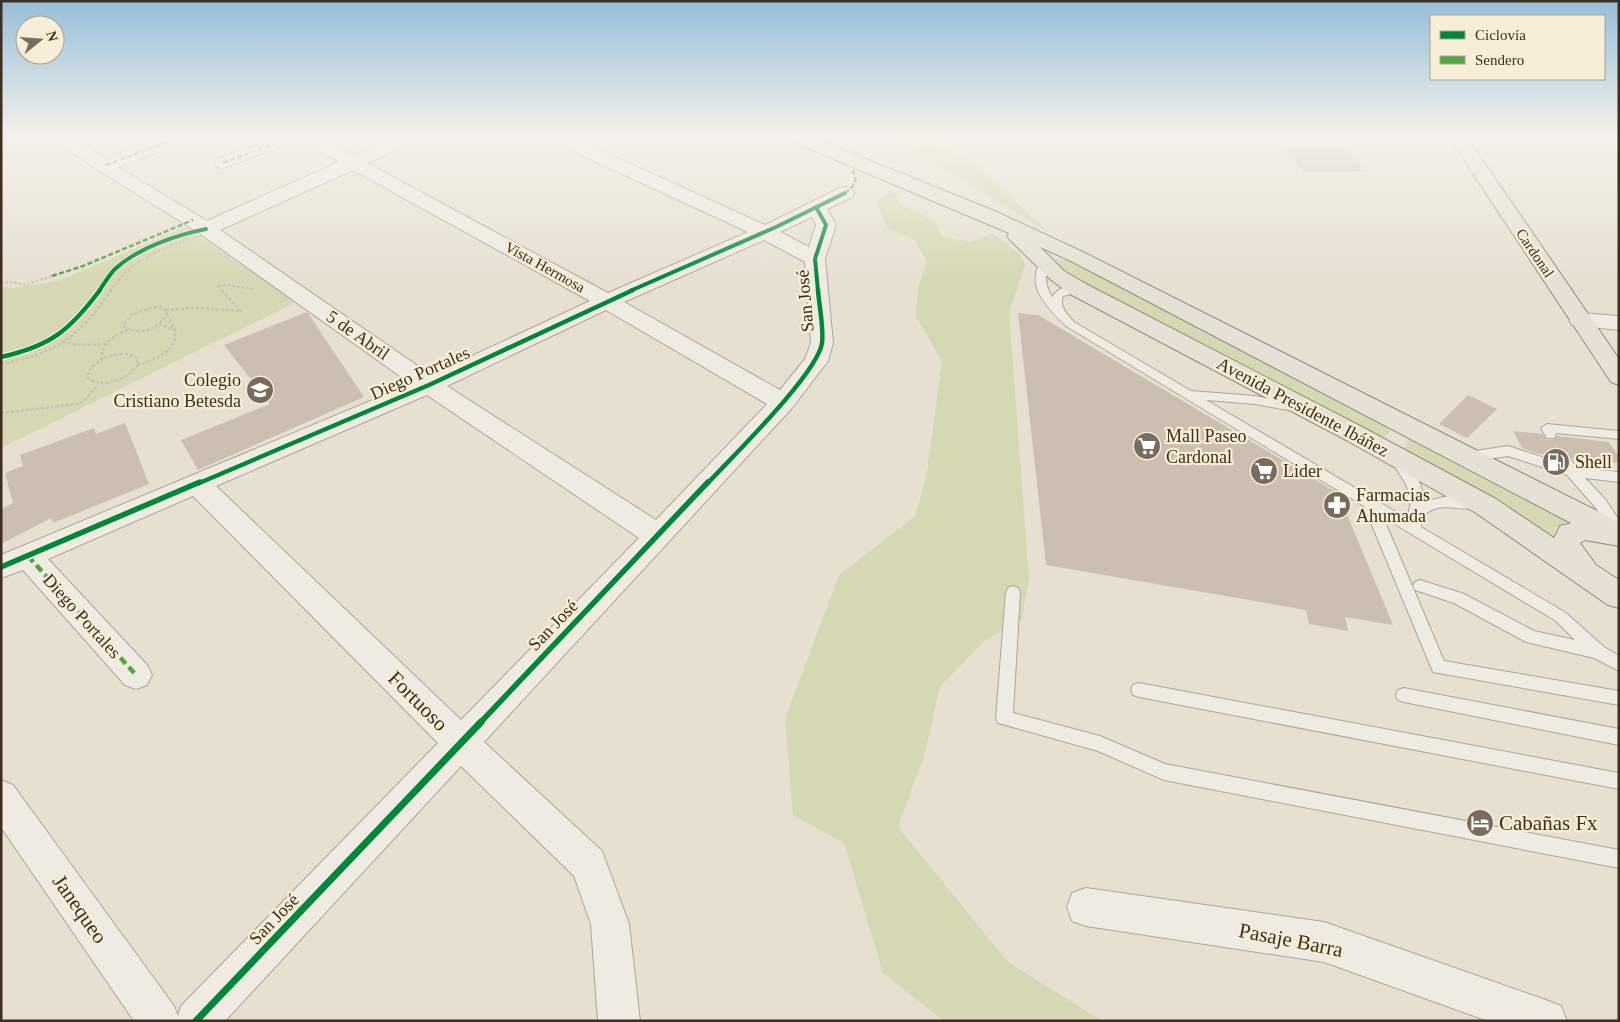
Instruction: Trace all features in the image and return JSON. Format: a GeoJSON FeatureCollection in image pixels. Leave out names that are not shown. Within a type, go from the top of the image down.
{"type":"FeatureCollection","features":[{"type":"Feature","properties":{"kind":"main road","name":"Avenida Presidente Ibáñez"},"geometry":{"type":"LineString","coordinates":[[911,184],[990,216],[1080,258],[1619,536]]}},
{"type":"Feature","properties":{"kind":"main road","name":"Cardonal"},"geometry":{"type":"LineString","coordinates":[[1488,184],[1617,378]]}},
{"type":"Feature","properties":{"kind":"main road","name":"Avenida Presidente Ibáñez"},"geometry":{"type":"LineString","coordinates":[[990,216],[1031,248],[1045,263],[1078,289],[1314,412],[1486,506],[1619,596]]}},
{"type":"Feature","properties":{"kind":"main road"},"geometry":{"type":"LineString","coordinates":[[1045,263],[1048,257],[1057,254],[1080,258]]}},
{"type":"Feature","properties":{"kind":"main road"},"geometry":{"type":"LineString","coordinates":[[1355,434],[1375,442],[1398,440],[1401,436],[1401,431],[1393,420],[1385,414]]}},
{"type":"Feature","properties":{"kind":"main road"},"geometry":{"type":"LineString","coordinates":[[1595,580],[1581,568],[1569,552],[1566,544],[1567,539],[1576,531],[1584,529],[1593,529],[1619,536]]}},
{"type":"Feature","properties":{"kind":"street","name":"5 de Abril"},"geometry":{"type":"LineString","coordinates":[[135,184],[206,229],[429,386],[658,536]]}},
{"type":"Feature","properties":{"kind":"street"},"geometry":{"type":"LineString","coordinates":[[206,229],[308,184]]}},
{"type":"Feature","properties":{"kind":"street","name":"Vista Hermosa"},"geometry":{"type":"LineString","coordinates":[[392,184],[607,301],[783,402]]}},
{"type":"Feature","properties":{"kind":"street"},"geometry":{"type":"LineString","coordinates":[[659,184],[765,232],[815,259]]}},
{"type":"Feature","properties":{"kind":"street","name":"Diego Portales"},"geometry":{"type":"LineString","coordinates":[[1,567],[429,386],[607,301],[765,232],[845,193]]}},
{"type":"Feature","properties":{"kind":"street","name":"San José"},"geometry":{"type":"LineString","coordinates":[[196,1021],[658,536],[783,402],[816,361],[822,343],[815,259],[826,224],[816,207]]}},
{"type":"Feature","properties":{"kind":"street"},"geometry":{"type":"LineString","coordinates":[[1580,320],[1619,322]]}},
{"type":"Feature","properties":{"kind":"street","name":"Fortuoso"},"geometry":{"type":"LineString","coordinates":[[198,485],[460,742],[590,864],[610,924],[619,1021]]}},
{"type":"Feature","properties":{"kind":"street","name":"Diego Portales"},"geometry":{"type":"LineString","coordinates":[[28,556],[136,675]]}},
{"type":"Feature","properties":{"kind":"street","name":"Janequeo"},"geometry":{"type":"LineString","coordinates":[[1,797],[160,1021]]}},
{"type":"Feature","properties":{"kind":"street","name":"Pasaje Barra"},"geometry":{"type":"LineString","coordinates":[[1086,907],[1324,942],[1546,1021]]}},
{"type":"Feature","properties":{"kind":"lane"},"geometry":{"type":"LineString","coordinates":[[1045,263],[1040,274],[1041,286],[1045,294],[1058,312],[1084,334],[1370,503],[1414,524],[1561,617],[1598,652],[1619,664]]}},
{"type":"Feature","properties":{"kind":"lane"},"geometry":{"type":"LineString","coordinates":[[1058,312],[1056,299],[1059,294],[1078,289]]}},
{"type":"Feature","properties":{"kind":"lane"},"geometry":{"type":"LineString","coordinates":[[1190,395],[1267,400],[1314,412]]}},
{"type":"Feature","properties":{"kind":"lane"},"geometry":{"type":"LineString","coordinates":[[1551,435],[1547,428],[1619,435]]}},
{"type":"Feature","properties":{"kind":"lane"},"geometry":{"type":"LineString","coordinates":[[1469,457],[1508,451],[1572,472],[1619,477]]}},
{"type":"Feature","properties":{"kind":"lane"},"geometry":{"type":"LineString","coordinates":[[1392,454],[1402,465],[1415,486],[1417,499],[1414,524]]}},
{"type":"Feature","properties":{"kind":"lane"},"geometry":{"type":"LineString","coordinates":[[1563,457],[1572,472],[1600,503],[1619,531]]}},
{"type":"Feature","properties":{"kind":"lane"},"geometry":{"type":"LineString","coordinates":[[1414,524],[1424,507],[1446,501],[1486,506]]}},
{"type":"Feature","properties":{"kind":"lane"},"geometry":{"type":"LineString","coordinates":[[1370,503],[1439,667],[1619,698]]}},
{"type":"Feature","properties":{"kind":"lane"},"geometry":{"type":"LineString","coordinates":[[1420,586],[1459,598],[1531,637],[1598,652]]}},
{"type":"Feature","properties":{"kind":"lane"},"geometry":{"type":"LineString","coordinates":[[1013,592],[1004,718],[1100,744],[1164,772],[1619,859]]}},
{"type":"Feature","properties":{"kind":"lane"},"geometry":{"type":"LineString","coordinates":[[1139,690],[1619,781]]}},
{"type":"Feature","properties":{"kind":"lane"},"geometry":{"type":"LineString","coordinates":[[1404,695],[1619,737]]}},
{"type":"Feature","properties":{"kind":"path"},"geometry":{"type":"LineString","coordinates":[[142,252],[195,230],[206,229]]}},
{"type":"Feature","properties":{"kind":"path"},"geometry":{"type":"LineString","coordinates":[[1,364],[37,354],[63,342],[90,319],[129,267],[147,256],[199,234],[206,229]]}},
{"type":"Feature","properties":{"kind":"path"},"geometry":{"type":"LineString","coordinates":[[1,283],[25,284],[52,276]]}},
{"type":"Feature","properties":{"kind":"path"},"geometry":{"type":"LineString","coordinates":[[128,330],[123,326],[123,323],[132,314],[148,308],[158,307],[166,311],[191,308],[241,311],[217,287],[220,285],[256,289],[284,297],[295,292]]}},
{"type":"Feature","properties":{"kind":"path"},"geometry":{"type":"LineString","coordinates":[[102,360],[101,352],[105,344],[115,336],[128,330],[142,330],[159,324],[166,318],[166,311]]}},
{"type":"Feature","properties":{"kind":"path"},"geometry":{"type":"LineString","coordinates":[[138,364],[137,358],[128,354],[116,355],[102,360],[92,367],[87,374],[90,380],[99,383],[121,379],[132,372],[138,364],[153,359],[170,349],[176,337],[175,330],[166,311]]}},
{"type":"Feature","properties":{"kind":"path"},"geometry":{"type":"LineString","coordinates":[[159,324],[175,330]]}},
{"type":"Feature","properties":{"kind":"path"},"geometry":{"type":"LineString","coordinates":[[63,342],[79,345],[105,344]]}},
{"type":"Feature","properties":{"kind":"path"},"geometry":{"type":"LineString","coordinates":[[1,357],[19,353]]}},
{"type":"Feature","properties":{"kind":"path"},"geometry":{"type":"LineString","coordinates":[[1,412],[78,404],[85,400],[99,383]]}},
{"type":"Feature","properties":{"kind":"green space"},"geometry":{"type":"Polygon","coordinates":[[[968,184],[996,184],[1050,233],[968,184]]]}},
{"type":"Feature","properties":{"kind":"green space"},"geometry":{"type":"Polygon","coordinates":[[[897,190],[899,204],[936,222],[942,237],[971,242],[992,233],[1020,254],[1025,265],[1009,313],[1029,578],[1022,619],[983,642],[940,687],[924,756],[898,827],[1008,962],[1102,1021],[944,1021],[883,973],[844,843],[793,815],[785,719],[839,575],[915,516],[926,479],[942,361],[915,315],[919,283],[927,263],[915,240],[887,229],[876,201],[897,190]]]}},
{"type":"Feature","properties":{"kind":"green space"},"geometry":{"type":"Polygon","coordinates":[[[186,227],[296,302],[1,448],[1,287],[15,288],[58,281],[186,227]]]}},
{"type":"Feature","properties":{"kind":"green space"},"geometry":{"type":"Polygon","coordinates":[[[1055,259],[1066,260],[1082,267],[1384,425],[1389,429],[1389,433],[1384,437],[1377,437],[1077,280],[1061,269],[1055,259]]]}},
{"type":"Feature","properties":{"kind":"green space"},"geometry":{"type":"Polygon","coordinates":[[[1408,436],[1579,522],[1566,522],[1555,528],[1551,540],[1398,449],[1407,446],[1408,436]]]}},
{"type":"Feature","properties":{"kind":"building"},"geometry":{"type":"Polygon","coordinates":[[[307,312],[364,397],[198,470],[181,440],[270,404],[224,345],[307,312]]]}},
{"type":"Feature","properties":{"kind":"building","name":"Mall Paseo Cardonal"},"geometry":{"type":"Polygon","coordinates":[[[1018,313],[1038,315],[1338,493],[1393,625],[1345,617],[1348,631],[1309,624],[1306,610],[1046,565],[1018,313]]]}},
{"type":"Feature","properties":{"kind":"building"},"geometry":{"type":"Polygon","coordinates":[[[1468,395],[1497,409],[1467,438],[1439,424],[1468,395]]]}},
{"type":"Feature","properties":{"kind":"building"},"geometry":{"type":"Polygon","coordinates":[[[125,423],[149,484],[53,523],[51,518],[1,544],[1,509],[13,503],[5,473],[23,466],[20,455],[94,428],[96,434],[125,423]]]}},
{"type":"Feature","properties":{"kind":"building"},"geometry":{"type":"Polygon","coordinates":[[[1513,431],[1543,434],[1547,440],[1556,439],[1557,436],[1609,442],[1619,457],[1619,463],[1572,458],[1568,452],[1558,452],[1555,456],[1538,454],[1522,448],[1513,431]]]}},
{"type":"Feature","properties":{"kind":"marked path"},"geometry":{"type":"LineString","coordinates":[[845,193],[854,184]]}},
{"type":"Feature","properties":{"kind":"marked path"},"geometry":{"type":"LineString","coordinates":[[52,276],[83,266],[193,220]]}},
{"type":"Feature","properties":{"kind":"marked path"},"geometry":{"type":"LineString","coordinates":[[28,556],[136,675]]}},
{"type":"Feature","properties":{"kind":"cycle path"},"geometry":{"type":"LineString","coordinates":[[1,567],[429,385],[607,301],[776,227],[845,193]]}},
{"type":"Feature","properties":{"kind":"cycle path"},"geometry":{"type":"LineString","coordinates":[[196,1021],[658,536],[783,402],[816,361],[822,343],[815,259],[826,225],[816,207]]}},
{"type":"Feature","properties":{"kind":"cycle path"},"geometry":{"type":"LineString","coordinates":[[1,357],[40,346],[55,337],[79,316],[114,270],[133,257],[170,239],[206,229]]}},
{"type":"Feature","properties":{"kind":"place","name":"Colegio Cristiano Betesda"},"geometry":{"type":"Point","coordinates":[260,390]}},
{"type":"Feature","properties":{"kind":"place","name":"Mall Paseo Cardonal"},"geometry":{"type":"Point","coordinates":[1147,446]}},
{"type":"Feature","properties":{"kind":"place","name":"Shell"},"geometry":{"type":"Point","coordinates":[1556,462]}},
{"type":"Feature","properties":{"kind":"place","name":"Lider"},"geometry":{"type":"Point","coordinates":[1264,471]}},
{"type":"Feature","properties":{"kind":"place","name":"Farmacias Ahumada"},"geometry":{"type":"Point","coordinates":[1337,505]}},
{"type":"Feature","properties":{"kind":"place","name":"Cabañas Fx"},"geometry":{"type":"Point","coordinates":[1480,823]}}]}
